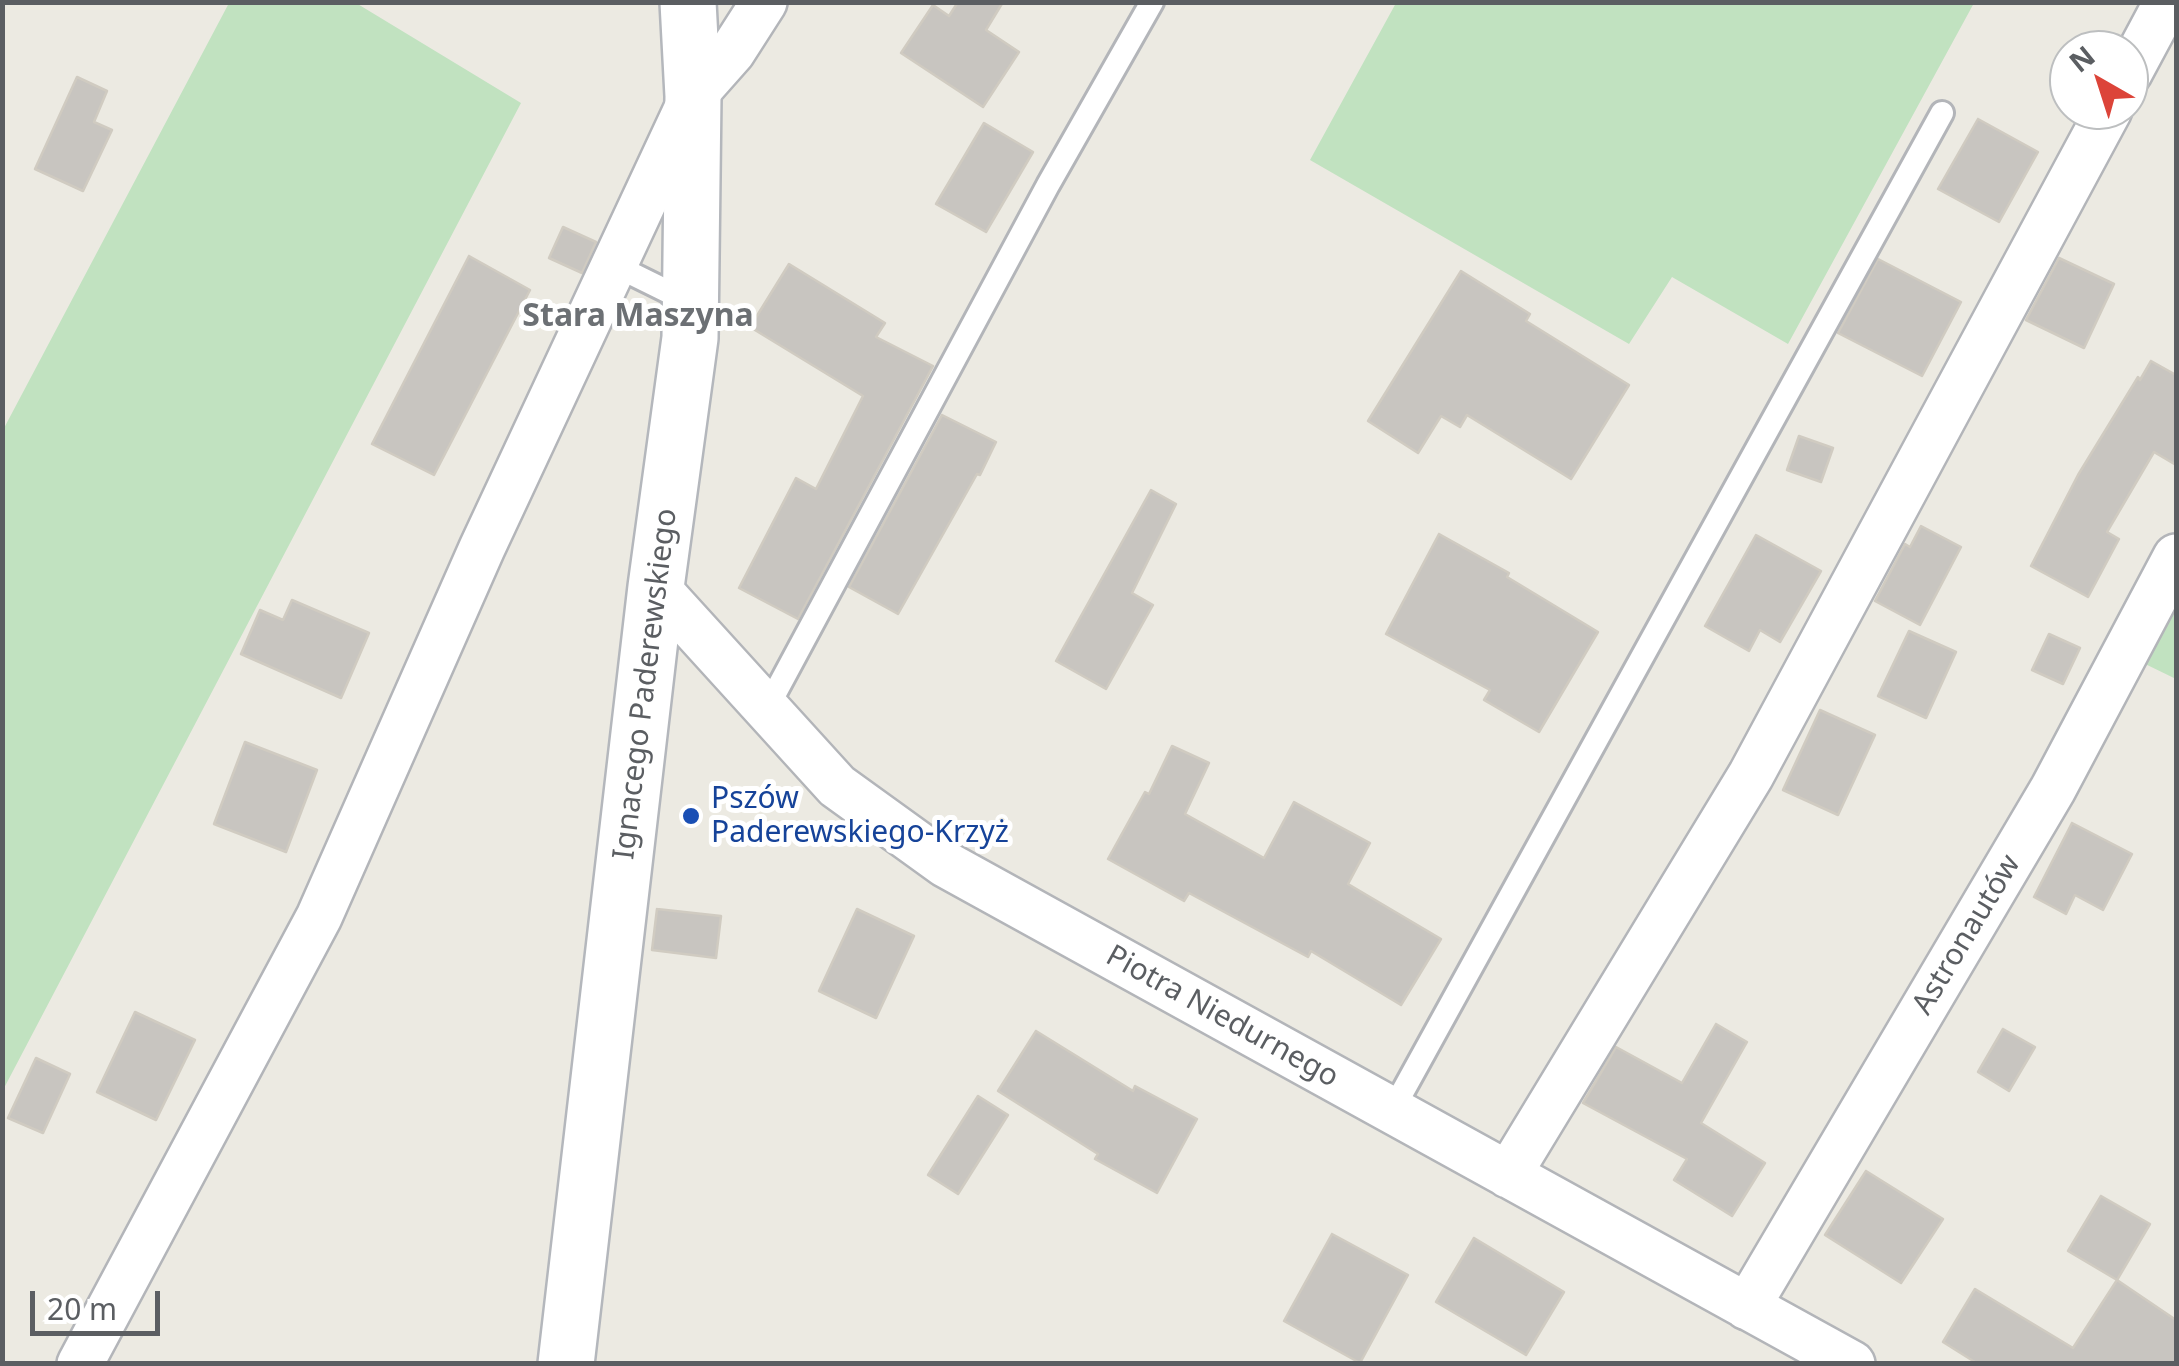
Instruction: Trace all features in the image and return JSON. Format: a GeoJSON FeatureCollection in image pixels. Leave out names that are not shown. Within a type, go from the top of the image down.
{"type":"FeatureCollection","features":[{"type":"Feature","properties":{"kind":"street","name":"Ignacego Paderewskiego"},"geometry":{"type":"LineString","coordinates":[[566,1364],[656,587],[690,338],[692,96],[688,2]]}},
{"type":"Feature","properties":{"kind":"street"},"geometry":{"type":"LineString","coordinates":[[80,1364],[319,917],[482,548],[692,96],[732,52],[764,2]]}},
{"type":"Feature","properties":{"kind":"street"},"geometry":{"type":"LineString","coordinates":[[2149,35],[2166,2]]}},
{"type":"Feature","properties":{"kind":"street"},"geometry":{"type":"LineString","coordinates":[[1508,1175],[1751,775],[2098,130]]}},
{"type":"Feature","properties":{"kind":"street","name":"Astronautów"},"geometry":{"type":"LineString","coordinates":[[1747,1307],[2053,788],[2176,557]]}},
{"type":"Feature","properties":{"kind":"street","name":"Piotra Niedurnego"},"geometry":{"type":"LineString","coordinates":[[656,587],[837,786],[945,864],[1852,1364]]}},
{"type":"Feature","properties":{"kind":"lane"},"geometry":{"type":"LineString","coordinates":[[766,710],[1048,185],[1152,2]]}},
{"type":"Feature","properties":{"kind":"lane"},"geometry":{"type":"LineString","coordinates":[[1392,1111],[1942,113]]}},
{"type":"Feature","properties":{"kind":"lane"},"geometry":{"type":"LineString","coordinates":[[614,266],[690,302]]}},
{"type":"Feature","properties":{"kind":"green space"},"geometry":{"type":"Polygon","coordinates":[[[1396,2],[1974,3],[1788,344],[1672,277],[1629,344],[1310,160],[1396,2]]]}},
{"type":"Feature","properties":{"kind":"green space"},"geometry":{"type":"Polygon","coordinates":[[[229,3],[356,3],[521,103],[3,1090],[3,430],[229,3]]]}},
{"type":"Feature","properties":{"kind":"green space"},"geometry":{"type":"Polygon","coordinates":[[[2176,590],[2176,679],[2139,661],[2176,590]]]}},
{"type":"Feature","properties":{"kind":"building"},"geometry":{"type":"Polygon","coordinates":[[[958,2],[1003,2],[986,30],[1019,52],[983,107],[901,53],[933,5],[949,16],[958,2]]]}},
{"type":"Feature","properties":{"kind":"building"},"geometry":{"type":"Polygon","coordinates":[[[77,77],[107,91],[94,122],[112,130],[83,191],[35,169],[77,77]]]}},
{"type":"Feature","properties":{"kind":"building"},"geometry":{"type":"Polygon","coordinates":[[[1978,119],[2038,152],[1999,222],[1938,189],[1978,119]]]}},
{"type":"Feature","properties":{"kind":"building"},"geometry":{"type":"Polygon","coordinates":[[[984,123],[1033,152],[986,232],[936,204],[984,123]]]}},
{"type":"Feature","properties":{"kind":"building"},"geometry":{"type":"Polygon","coordinates":[[[563,227],[596,242],[582,273],[549,258],[563,227]]]}},
{"type":"Feature","properties":{"kind":"building"},"geometry":{"type":"Polygon","coordinates":[[[469,256],[530,290],[434,475],[372,444],[469,256]]]}},
{"type":"Feature","properties":{"kind":"building"},"geometry":{"type":"Polygon","coordinates":[[[2059,258],[2114,284],[2084,348],[2026,320],[2059,258]]]}},
{"type":"Feature","properties":{"kind":"building"},"geometry":{"type":"Polygon","coordinates":[[[1878,259],[1961,302],[1922,376],[1838,333],[1878,259]]]}},
{"type":"Feature","properties":{"kind":"building"},"geometry":{"type":"Polygon","coordinates":[[[789,264],[885,323],[876,337],[933,366],[798,619],[739,588],[796,478],[816,489],[863,396],[750,327],[789,264]]]}},
{"type":"Feature","properties":{"kind":"building"},"geometry":{"type":"Polygon","coordinates":[[[1461,271],[1530,314],[1526,321],[1629,385],[1571,479],[1467,415],[1460,427],[1441,416],[1418,453],[1368,421],[1461,271]]]}},
{"type":"Feature","properties":{"kind":"building"},"geometry":{"type":"Polygon","coordinates":[[[2151,361],[2176,375],[2176,465],[2154,452],[2107,532],[2119,539],[2088,597],[2031,566],[2078,475],[2151,361]]]}},
{"type":"Feature","properties":{"kind":"building"},"geometry":{"type":"Polygon","coordinates":[[[942,415],[996,442],[898,614],[849,587],[942,415]]]}},
{"type":"Feature","properties":{"kind":"building"},"geometry":{"type":"Polygon","coordinates":[[[1799,436],[1833,448],[1821,482],[1787,470],[1799,436]]]}},
{"type":"Feature","properties":{"kind":"building"},"geometry":{"type":"Polygon","coordinates":[[[1151,490],[1176,504],[1132,593],[1153,605],[1106,689],[1056,661],[1151,490]]]}},
{"type":"Feature","properties":{"kind":"building"},"geometry":{"type":"Polygon","coordinates":[[[1921,526],[1961,547],[1920,625],[1875,601],[1905,544],[1910,547],[1921,526]]]}},
{"type":"Feature","properties":{"kind":"building"},"geometry":{"type":"Polygon","coordinates":[[[1439,534],[1509,573],[1507,577],[1598,632],[1539,732],[1484,700],[1490,690],[1386,634],[1439,534]]]}},
{"type":"Feature","properties":{"kind":"building"},"geometry":{"type":"Polygon","coordinates":[[[1756,535],[1821,571],[1780,642],[1760,630],[1749,651],[1705,626],[1756,535]]]}},
{"type":"Feature","properties":{"kind":"building"},"geometry":{"type":"Polygon","coordinates":[[[292,600],[369,633],[341,698],[241,654],[260,610],[283,620],[292,600]]]}},
{"type":"Feature","properties":{"kind":"building"},"geometry":{"type":"Polygon","coordinates":[[[1909,631],[1956,652],[1926,718],[1878,696],[1909,631]]]}},
{"type":"Feature","properties":{"kind":"building"},"geometry":{"type":"Polygon","coordinates":[[[2049,634],[2080,648],[2063,684],[2032,670],[2049,634]]]}},
{"type":"Feature","properties":{"kind":"building"},"geometry":{"type":"Polygon","coordinates":[[[1820,710],[1875,735],[1838,815],[1783,790],[1820,710]]]}},
{"type":"Feature","properties":{"kind":"building"},"geometry":{"type":"Polygon","coordinates":[[[245,742],[317,770],[286,852],[214,824],[245,742]]]}},
{"type":"Feature","properties":{"kind":"building"},"geometry":{"type":"Polygon","coordinates":[[[1172,746],[1209,763],[1185,814],[1264,858],[1294,802],[1370,843],[1348,884],[1441,939],[1401,1005],[1311,951],[1308,957],[1189,893],[1184,901],[1108,859],[1145,792],[1149,794],[1172,746]]]}},
{"type":"Feature","properties":{"kind":"building"},"geometry":{"type":"Polygon","coordinates":[[[2072,823],[2132,854],[2103,910],[2075,895],[2066,914],[2034,897],[2072,823]]]}},
{"type":"Feature","properties":{"kind":"building"},"geometry":{"type":"Polygon","coordinates":[[[657,909],[721,916],[716,958],[652,950],[657,909]]]}},
{"type":"Feature","properties":{"kind":"building"},"geometry":{"type":"Polygon","coordinates":[[[857,909],[914,936],[876,1018],[819,991],[857,909]]]}},
{"type":"Feature","properties":{"kind":"building"},"geometry":{"type":"Polygon","coordinates":[[[135,1012],[195,1040],[156,1120],[97,1092],[135,1012]]]}},
{"type":"Feature","properties":{"kind":"building"},"geometry":{"type":"Polygon","coordinates":[[[1716,1024],[1747,1042],[1701,1123],[1765,1163],[1732,1216],[1674,1180],[1687,1159],[1583,1103],[1616,1047],[1682,1083],[1716,1024]]]}},
{"type":"Feature","properties":{"kind":"building"},"geometry":{"type":"Polygon","coordinates":[[[2003,1029],[2035,1047],[2009,1091],[1978,1072],[2003,1029]]]}},
{"type":"Feature","properties":{"kind":"building"},"geometry":{"type":"Polygon","coordinates":[[[1036,1031],[1133,1091],[1135,1086],[1197,1119],[1157,1193],[1095,1159],[1098,1154],[998,1091],[1036,1031]]]}},
{"type":"Feature","properties":{"kind":"building"},"geometry":{"type":"Polygon","coordinates":[[[36,1058],[70,1074],[43,1133],[8,1118],[36,1058]]]}},
{"type":"Feature","properties":{"kind":"building"},"geometry":{"type":"Polygon","coordinates":[[[978,1096],[1008,1115],[958,1194],[928,1175],[978,1096]]]}},
{"type":"Feature","properties":{"kind":"building"},"geometry":{"type":"Polygon","coordinates":[[[1866,1171],[1943,1219],[1901,1283],[1825,1235],[1866,1171]]]}},
{"type":"Feature","properties":{"kind":"building"},"geometry":{"type":"Polygon","coordinates":[[[2101,1196],[2150,1224],[2117,1280],[2068,1251],[2101,1196]]]}},
{"type":"Feature","properties":{"kind":"building"},"geometry":{"type":"Polygon","coordinates":[[[1332,1234],[1408,1275],[1360,1363],[1284,1321],[1332,1234]]]}},
{"type":"Feature","properties":{"kind":"building"},"geometry":{"type":"Polygon","coordinates":[[[1474,1238],[1564,1292],[1526,1355],[1436,1302],[1474,1238]]]}},
{"type":"Feature","properties":{"kind":"building"},"geometry":{"type":"Polygon","coordinates":[[[2117,1280],[2176,1320],[2176,1364],[1978,1364],[1943,1342],[1975,1289],[2073,1348],[2117,1280]]]}},
{"type":"Feature","properties":{"kind":"place","name":"Pszów Paderewskiego-Krzyż"},"geometry":{"type":"Point","coordinates":[691,816]}},
{"type":"Feature","properties":{"kind":"district","name":"Stara Maszyna"},"geometry":{"type":"Point","coordinates":[638,317]}}]}
